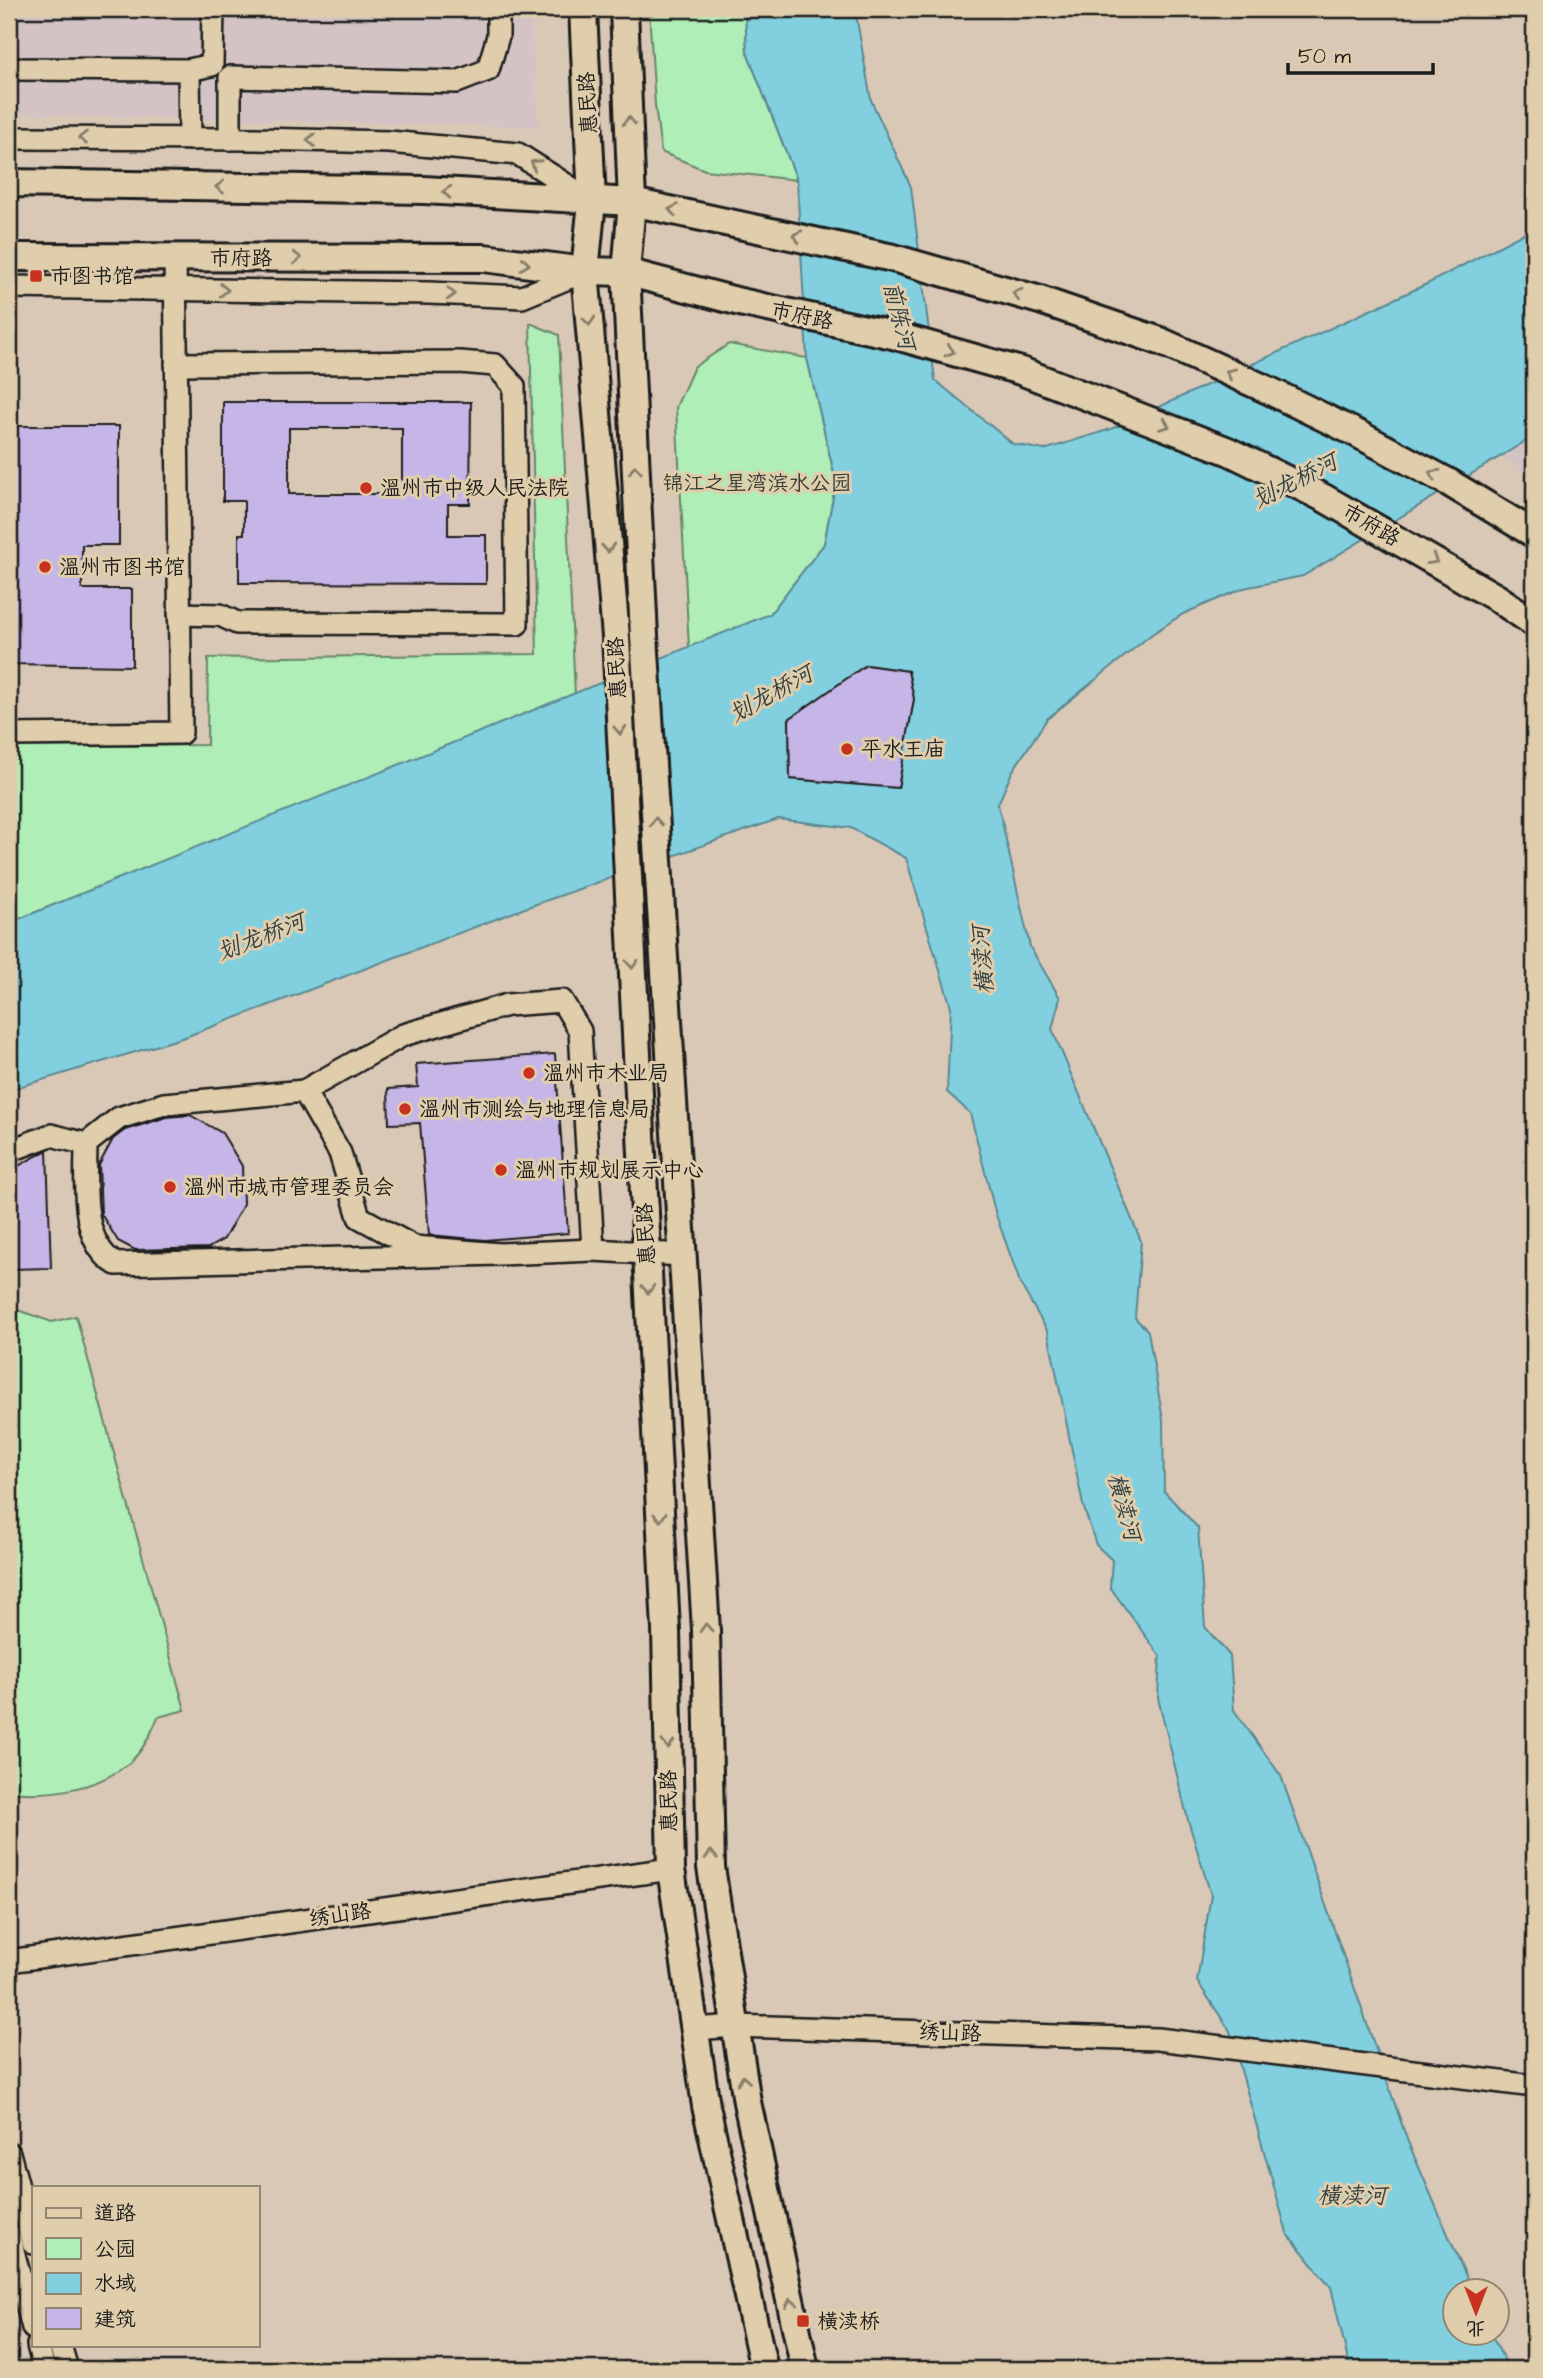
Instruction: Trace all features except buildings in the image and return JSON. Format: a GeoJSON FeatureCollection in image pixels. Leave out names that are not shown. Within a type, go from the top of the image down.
{"type":"FeatureCollection","features":[{"type":"Feature","properties":{"kind":"main road","name":"惠民路"},"geometry":{"type":"LineString","coordinates":[[583,9],[592,201],[585,271],[616,637],[666,1630],[671,1869],[706,2106],[764,2369]]}},
{"type":"Feature","properties":{"kind":"main road","name":"惠民路"},"geometry":{"type":"LineString","coordinates":[[624,9],[632,202],[626,272],[644,636],[706,1630],[711,1867],[747,2102],[805,2369]]}},
{"type":"Feature","properties":{"kind":"main road"},"geometry":{"type":"LineString","coordinates":[[9,183],[424,190],[632,202],[893,258],[1040,300],[1160,341],[1358,434],[1448,482],[1534,534]]}},
{"type":"Feature","properties":{"kind":"main road","name":"市府路"},"geometry":{"type":"LineString","coordinates":[[9,257],[484,258],[585,271],[626,272],[740,302],[893,335],[1021,371],[1228,450],[1324,498],[1497,598],[1534,623]]}},
{"type":"Feature","properties":{"kind":"street"},"geometry":{"type":"LineString","coordinates":[[9,69],[189,70],[212,65],[213,9]]}},
{"type":"Feature","properties":{"kind":"street"},"geometry":{"type":"LineString","coordinates":[[229,139],[229,77],[457,82],[488,70],[498,36],[498,9]]}},
{"type":"Feature","properties":{"kind":"street"},"geometry":{"type":"LineString","coordinates":[[189,70],[190,139]]}},
{"type":"Feature","properties":{"kind":"street"},"geometry":{"type":"LineString","coordinates":[[9,138],[389,142],[518,154],[592,201]]}},
{"type":"Feature","properties":{"kind":"street"},"geometry":{"type":"LineString","coordinates":[[9,735],[181,733],[175,258]]}},
{"type":"Feature","properties":{"kind":"street"},"geometry":{"type":"LineString","coordinates":[[9,287],[429,293],[522,297],[585,271]]}},
{"type":"Feature","properties":{"kind":"street"},"geometry":{"type":"LineString","coordinates":[[176,364],[460,362],[495,365],[514,386],[517,574],[517,624],[237,623],[220,615],[179,614]]}},
{"type":"Feature","properties":{"kind":"street"},"geometry":{"type":"LineString","coordinates":[[86,1144],[119,1118],[164,1104],[304,1091],[402,1035],[507,1005],[562,1001],[580,1031],[593,1250]]}},
{"type":"Feature","properties":{"kind":"street"},"geometry":{"type":"LineString","coordinates":[[304,1091],[341,1153],[359,1217],[414,1247],[500,1254]]}},
{"type":"Feature","properties":{"kind":"street"},"geometry":{"type":"LineString","coordinates":[[9,1151],[51,1135],[86,1144]]}},
{"type":"Feature","properties":{"kind":"street"},"geometry":{"type":"LineString","coordinates":[[86,1144],[90,1227],[104,1257],[116,1264],[593,1250],[683,1255]]}},
{"type":"Feature","properties":{"kind":"street","name":"绣山路"},"geometry":{"type":"LineString","coordinates":[[9,1962],[671,1869]]}},
{"type":"Feature","properties":{"kind":"street","name":"绣山路"},"geometry":{"type":"LineString","coordinates":[[695,2029],[735,2026],[1158,2039],[1534,2086]]}},
{"type":"Feature","properties":{"kind":"street"},"geometry":{"type":"LineString","coordinates":[[9,2153],[32,2239]]}},
{"type":"Feature","properties":{"kind":"street"},"geometry":{"type":"LineString","coordinates":[[9,2235],[32,2324]]}},
{"type":"Feature","properties":{"kind":"street"},"geometry":{"type":"LineString","coordinates":[[38,2346],[44,2369]]}},
{"type":"Feature","properties":{"kind":"street"},"geometry":{"type":"LineString","coordinates":[[60,2346],[67,2369]]}},
{"type":"Feature","properties":{"kind":"shaded area"},"geometry":{"type":"Polygon","coordinates":[[[9,9],[530,9],[539,127],[9,114],[9,9]]]}},
{"type":"Feature","properties":{"kind":"shaded area"},"geometry":{"type":"Polygon","coordinates":[[[1534,436],[1534,477],[1501,456],[1534,436]]]}},
{"type":"Feature","properties":{"kind":"green space"},"geometry":{"type":"Polygon","coordinates":[[[649,9],[745,9],[747,52],[797,180],[705,170],[661,152],[649,9]]]}},
{"type":"Feature","properties":{"kind":"green space"},"geometry":{"type":"Polygon","coordinates":[[[530,323],[559,335],[575,695],[9,923],[9,747],[207,745],[208,658],[537,654],[530,323]]]}},
{"type":"Feature","properties":{"kind":"green space","name":"锦江之星湾滨水公园"},"geometry":{"type":"Polygon","coordinates":[[[729,344],[807,358],[836,482],[824,544],[770,614],[689,648],[676,407],[694,367],[729,344]]]}},
{"type":"Feature","properties":{"kind":"green space"},"geometry":{"type":"Polygon","coordinates":[[[9,1307],[52,1322],[76,1316],[185,1710],[158,1717],[138,1753],[116,1772],[88,1785],[56,1792],[9,1792],[9,1307]]]}},
{"type":"Feature","properties":{"kind":"water"},"geometry":{"type":"Polygon","coordinates":[[[745,9],[855,9],[871,100],[911,187],[935,380],[1013,444],[1044,450],[1111,429],[1429,283],[1534,228],[1534,436],[1303,576],[1244,588],[1183,614],[1152,634],[1047,719],[1012,772],[998,804],[1030,947],[1060,998],[1052,1029],[1141,1241],[1135,1318],[1148,1331],[1163,1420],[1164,1491],[1198,1528],[1205,1627],[1230,1656],[1234,1710],[1281,1776],[1408,2142],[1466,2276],[1442,2276],[1442,2346],[1497,2346],[1509,2369],[1350,2369],[1331,2287],[1287,2233],[1230,2031],[1197,1981],[1211,1895],[1188,1820],[1158,1698],[1160,1656],[1110,1587],[1112,1560],[1096,1545],[1083,1505],[1048,1332],[1021,1285],[996,1215],[970,1113],[947,1092],[951,1007],[906,858],[851,828],[778,819],[525,908],[185,1037],[9,1090],[9,923],[770,614],[824,544],[836,482],[807,358],[797,180],[747,52],[745,9]],[[866,665],[789,719],[790,779],[898,788],[914,699],[908,671],[866,665]]]}},
{"type":"Feature","properties":{"kind":"place","name":"市图书馆"},"geometry":{"type":"Point","coordinates":[36,276]}},
{"type":"Feature","properties":{"kind":"place","name":"温州市中级人民法院"},"geometry":{"type":"Point","coordinates":[366,488]}},
{"type":"Feature","properties":{"kind":"place","name":"温州市图书馆"},"geometry":{"type":"Point","coordinates":[45,567]}},
{"type":"Feature","properties":{"kind":"place","name":"平水王庙"},"geometry":{"type":"Point","coordinates":[847,749]}},
{"type":"Feature","properties":{"kind":"place","name":"温州市木业局"},"geometry":{"type":"Point","coordinates":[529,1073]}},
{"type":"Feature","properties":{"kind":"place","name":"温州市测绘与地理信息局"},"geometry":{"type":"Point","coordinates":[405,1109]}},
{"type":"Feature","properties":{"kind":"place","name":"温州市规划展示中心"},"geometry":{"type":"Point","coordinates":[501,1170]}},
{"type":"Feature","properties":{"kind":"place","name":"温州市城市管理委员会"},"geometry":{"type":"Point","coordinates":[170,1187]}},
{"type":"Feature","properties":{"kind":"place","name":"横渎桥"},"geometry":{"type":"Point","coordinates":[803,2321]}},
{"type":"Feature","properties":{"kind":"water label","name":"前陈河"},"geometry":{"type":"Point","coordinates":[899,316]}},
{"type":"Feature","properties":{"kind":"water label","name":"划龙桥河"},"geometry":{"type":"Point","coordinates":[1295,481]}},
{"type":"Feature","properties":{"kind":"water label","name":"划龙桥河"},"geometry":{"type":"Point","coordinates":[771,694]}},
{"type":"Feature","properties":{"kind":"water label","name":"划龙桥河"},"geometry":{"type":"Point","coordinates":[261,937]}},
{"type":"Feature","properties":{"kind":"water label","name":"横渎河"},"geometry":{"type":"Point","coordinates":[983,960]}},
{"type":"Feature","properties":{"kind":"water label","name":"横渎河"},"geometry":{"type":"Point","coordinates":[1124,1507]}},
{"type":"Feature","properties":{"kind":"water label","name":"横渎河"},"geometry":{"type":"Point","coordinates":[1352,2196]}}]}
